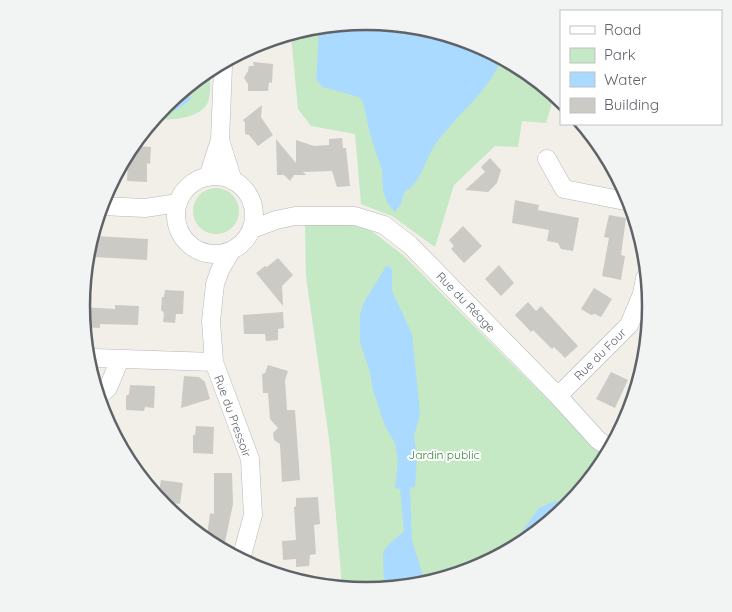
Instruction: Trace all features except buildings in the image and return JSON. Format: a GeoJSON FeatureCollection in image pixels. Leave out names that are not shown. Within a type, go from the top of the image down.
{"type":"FeatureCollection","features":[{"type":"Feature","properties":{"kind":"street"},"geometry":{"type":"LineString","coordinates":[[208,177],[220,140],[223,70]]}},
{"type":"Feature","properties":{"kind":"street"},"geometry":{"type":"LineString","coordinates":[[220,140],[233,181]]}},
{"type":"Feature","properties":{"kind":"street"},"geometry":{"type":"LineString","coordinates":[[547,159],[564,189],[621,200]]}},
{"type":"Feature","properties":{"kind":"street"},"geometry":{"type":"LineString","coordinates":[[208,177],[220,177],[233,181],[249,195],[254,217],[252,229],[244,242],[231,251],[221,254],[210,254],[200,251],[186,240],[177,224],[176,214],[182,194],[198,180],[208,177]]}},
{"type":"Feature","properties":{"kind":"street"},"geometry":{"type":"LineString","coordinates":[[109,206],[145,208],[178,203]]}},
{"type":"Feature","properties":{"kind":"street"},"geometry":{"type":"LineString","coordinates":[[253,206],[295,216]]}},
{"type":"Feature","properties":{"kind":"street"},"geometry":{"type":"LineString","coordinates":[[145,208],[177,224]]}},
{"type":"Feature","properties":{"kind":"street"},"geometry":{"type":"LineString","coordinates":[[252,229],[276,220],[295,216]]}},
{"type":"Feature","properties":{"kind":"street","name":"Rue du Réage"},"geometry":{"type":"LineString","coordinates":[[295,216],[354,216],[384,225],[410,245],[605,445]]}},
{"type":"Feature","properties":{"kind":"street"},"geometry":{"type":"LineString","coordinates":[[200,251],[210,269],[215,284]]}},
{"type":"Feature","properties":{"kind":"street"},"geometry":{"type":"LineString","coordinates":[[215,284],[220,270],[231,251]]}},
{"type":"Feature","properties":{"kind":"street","name":"Rue du Pressoir"},"geometry":{"type":"LineString","coordinates":[[215,284],[212,322],[214,362],[250,459],[253,515],[243,553]]}},
{"type":"Feature","properties":{"kind":"street","name":"Rue du Four"},"geometry":{"type":"LineString","coordinates":[[558,396],[629,325],[641,295]]}},
{"type":"Feature","properties":{"kind":"street","name":"Rue du Pressoir"},"geometry":{"type":"LineString","coordinates":[[95,358],[214,362]]}},
{"type":"Feature","properties":{"kind":"street"},"geometry":{"type":"LineString","coordinates":[[104,392],[108,388],[120,360]]}},
{"type":"Feature","properties":{"kind":"green space"},"geometry":{"type":"Polygon","coordinates":[[[366,30],[420,35],[472,51],[504,67],[534,87],[552,102],[546,123],[522,121],[518,147],[495,146],[454,185],[435,247],[392,216],[361,204],[355,134],[311,126],[298,109],[291,40],[330,32],[366,30]]]}},
{"type":"Feature","properties":{"kind":"green space"},"geometry":{"type":"Polygon","coordinates":[[[210,79],[209,99],[205,107],[193,115],[163,119],[184,98],[210,79]]]}},
{"type":"Feature","properties":{"kind":"green space"},"geometry":{"type":"Polygon","coordinates":[[[212,188],[220,188],[229,192],[235,198],[239,211],[235,224],[229,230],[220,234],[212,234],[203,230],[197,224],[193,215],[193,207],[197,198],[203,192],[212,188]]]}},
{"type":"Feature","properties":{"kind":"green space","name":"Jardin public"},"geometry":{"type":"Polygon","coordinates":[[[337,222],[369,229],[403,255],[600,452],[574,488],[548,514],[488,554],[437,573],[402,580],[366,582],[342,581],[330,446],[306,276],[305,225],[337,222]]]}},
{"type":"Feature","properties":{"kind":"water"},"geometry":{"type":"Polygon","coordinates":[[[366,30],[420,35],[472,51],[499,64],[487,85],[433,148],[418,179],[404,192],[401,204],[395,212],[387,202],[383,190],[382,170],[371,138],[363,102],[359,97],[323,87],[316,80],[319,34],[330,32],[366,30]]]}},
{"type":"Feature","properties":{"kind":"water"},"geometry":{"type":"Polygon","coordinates":[[[191,93],[190,100],[177,110],[171,111],[191,93]]]}},
{"type":"Feature","properties":{"kind":"water"},"geometry":{"type":"Polygon","coordinates":[[[387,265],[392,270],[392,291],[412,334],[420,414],[414,436],[417,456],[415,487],[410,488],[412,540],[423,576],[420,577],[384,581],[383,552],[404,531],[400,489],[395,488],[398,462],[395,443],[385,426],[360,343],[360,314],[364,302],[387,265]]]}},
{"type":"Feature","properties":{"kind":"water"},"geometry":{"type":"Polygon","coordinates":[[[555,501],[560,502],[548,514],[520,534],[539,508],[555,501]]]}}]}
